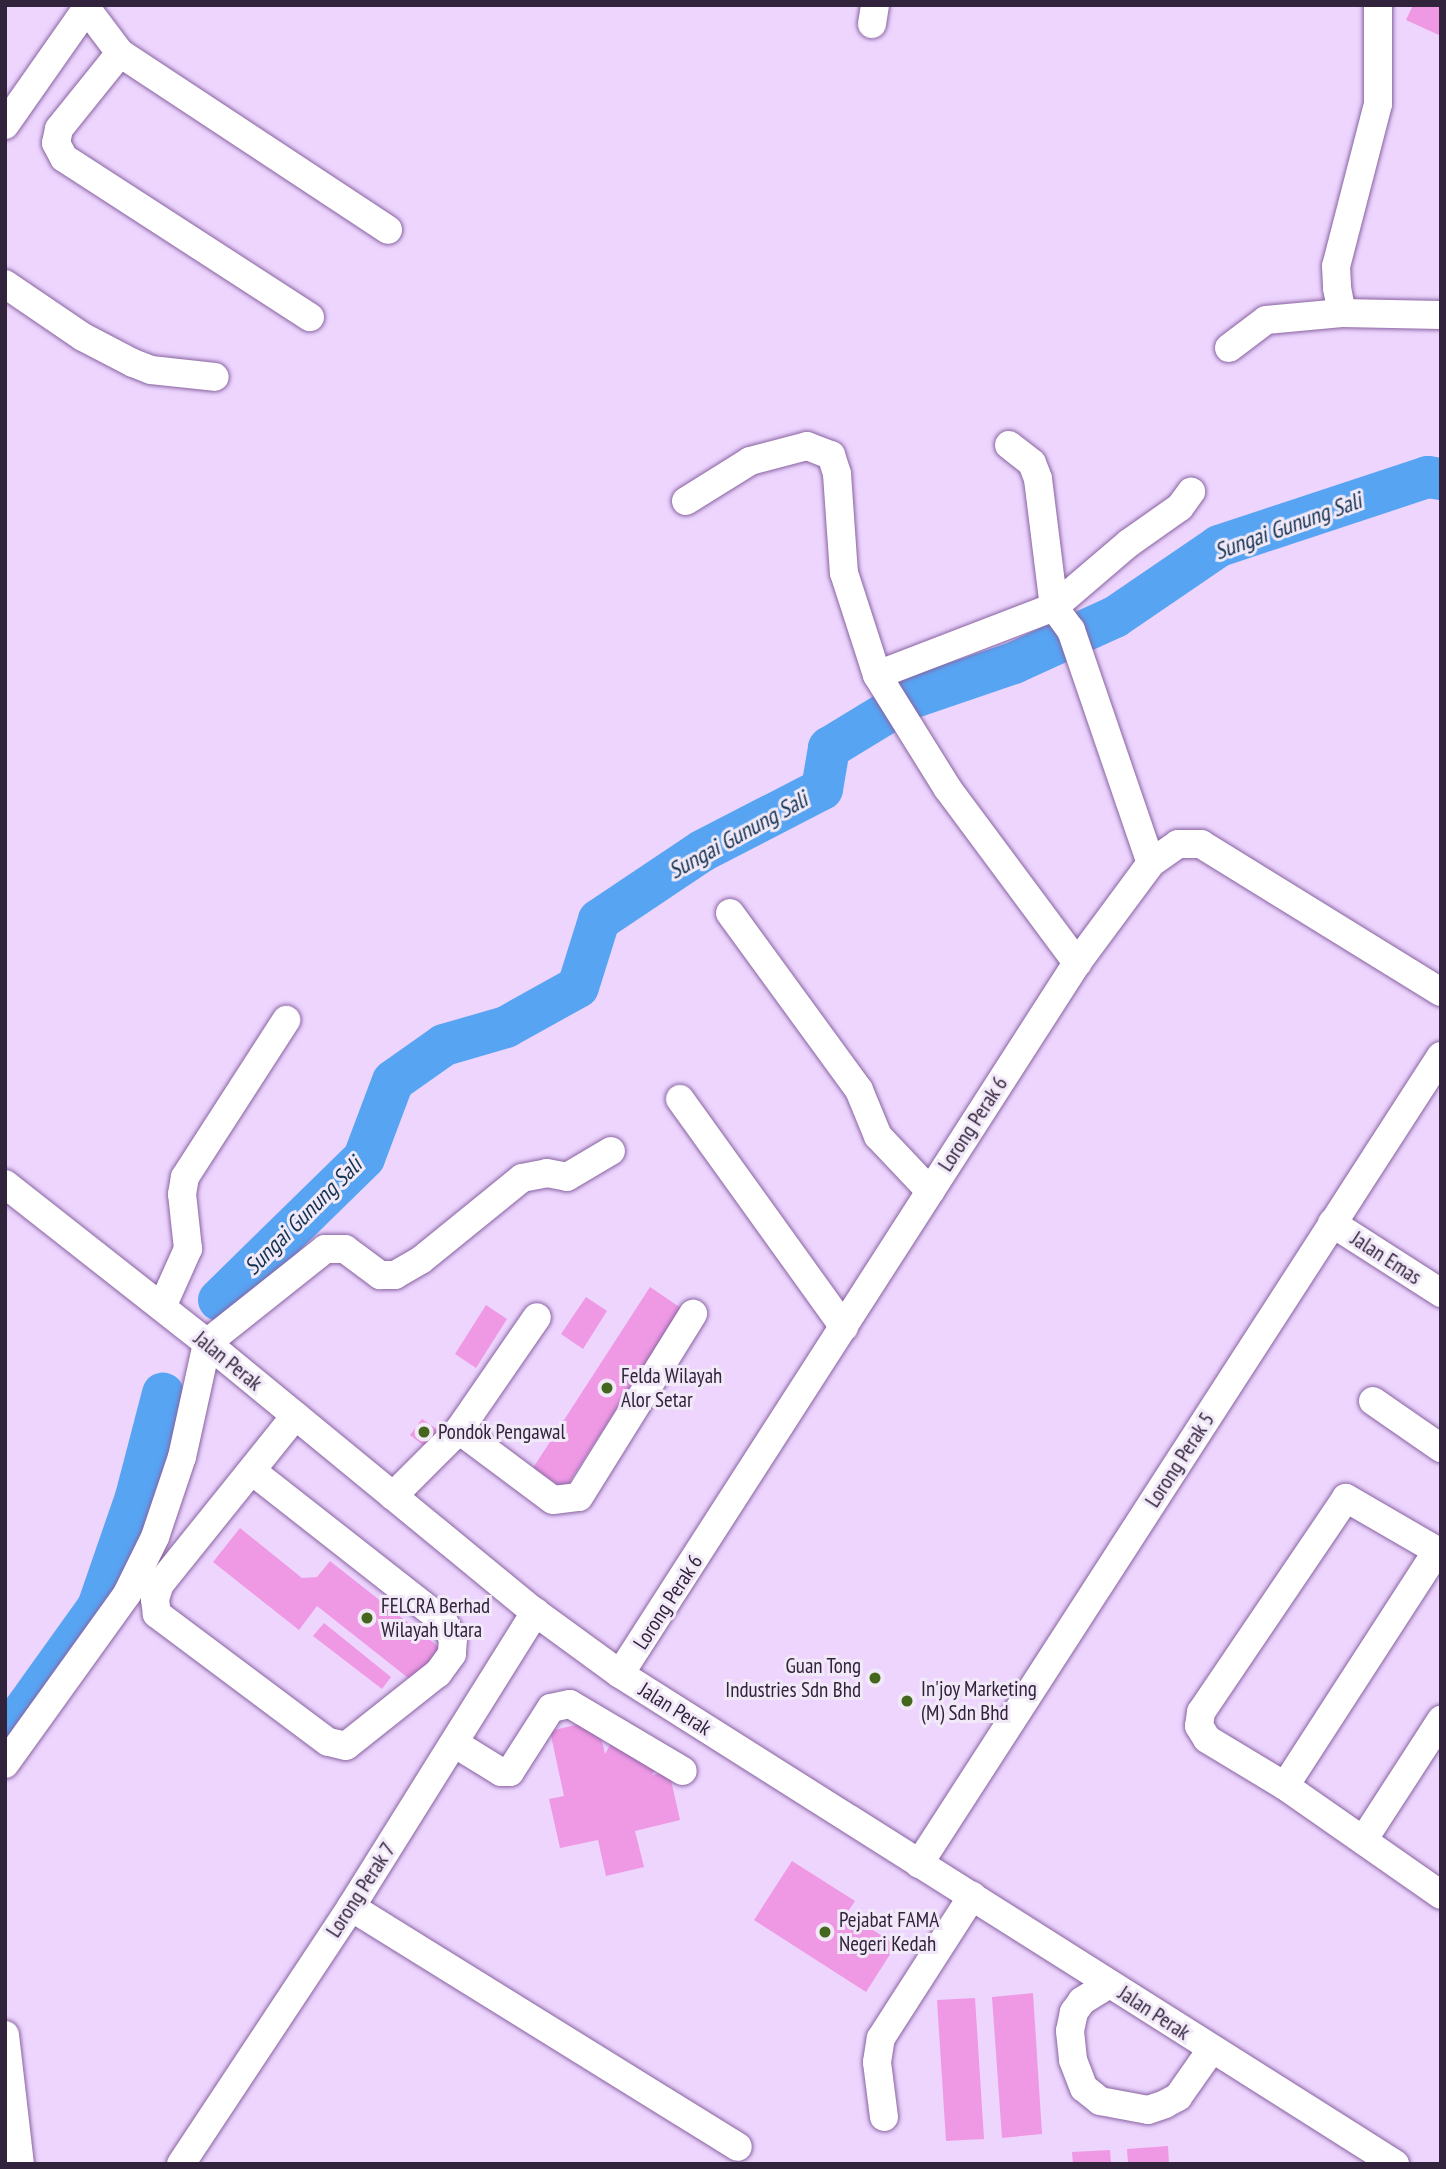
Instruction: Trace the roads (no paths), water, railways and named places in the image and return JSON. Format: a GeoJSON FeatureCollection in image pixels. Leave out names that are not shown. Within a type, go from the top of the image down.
{"type":"FeatureCollection","features":[{"type":"Feature","properties":{"kind":"street"},"geometry":{"type":"LineString","coordinates":[[1342,313],[1336,266],[1378,104],[1378,5]]}},
{"type":"Feature","properties":{"kind":"street"},"geometry":{"type":"LineString","coordinates":[[5,125],[88,7],[120,53],[387,230]]}},
{"type":"Feature","properties":{"kind":"street"},"geometry":{"type":"LineString","coordinates":[[120,53],[59,130],[56,143],[64,158],[310,317]]}},
{"type":"Feature","properties":{"kind":"street"},"geometry":{"type":"LineString","coordinates":[[5,284],[83,337],[133,363],[151,370],[215,377]]}},
{"type":"Feature","properties":{"kind":"street"},"geometry":{"type":"LineString","coordinates":[[1229,348],[1266,320],[1342,313],[1441,315]]}},
{"type":"Feature","properties":{"kind":"street"},"geometry":{"type":"LineString","coordinates":[[1009,444],[1032,463],[1038,479],[1054,607],[1074,642],[1151,863]]}},
{"type":"Feature","properties":{"kind":"street"},"geometry":{"type":"LineString","coordinates":[[687,501],[750,461],[807,446],[831,455],[837,474],[844,573],[877,675],[948,789],[1077,962]]}},
{"type":"Feature","properties":{"kind":"street"},"geometry":{"type":"LineString","coordinates":[[877,675],[1054,607],[1180,507],[1191,492]]}},
{"type":"Feature","properties":{"kind":"street","name":"Lorong Perak 6"},"geometry":{"type":"LineString","coordinates":[[620,1674],[1077,962],[1151,863],[1178,844],[1201,844],[1441,992]]}},
{"type":"Feature","properties":{"kind":"street"},"geometry":{"type":"LineString","coordinates":[[730,913],[859,1090],[878,1136],[930,1191]]}},
{"type":"Feature","properties":{"kind":"street"},"geometry":{"type":"LineString","coordinates":[[162,1307],[188,1249],[182,1194],[189,1167],[286,1020]]}},
{"type":"Feature","properties":{"kind":"street","name":"Lorong Perak 5"},"geometry":{"type":"LineString","coordinates":[[919,1864],[1441,1056]]}},
{"type":"Feature","properties":{"kind":"street"},"geometry":{"type":"LineString","coordinates":[[680,1099],[844,1326]]}},
{"type":"Feature","properties":{"kind":"street"},"geometry":{"type":"LineString","coordinates":[[5,1763],[127,1594],[155,1537],[188,1434],[207,1343],[325,1249],[345,1249],[380,1275],[395,1275],[421,1260],[522,1178],[547,1173],[567,1178],[611,1151]]}},
{"type":"Feature","properties":{"kind":"street","name":"Jalan Perak"},"geometry":{"type":"LineString","coordinates":[[5,1184],[207,1343],[536,1612],[620,1674],[1395,2164]]}},
{"type":"Feature","properties":{"kind":"street","name":"Jalan Emas"},"geometry":{"type":"LineString","coordinates":[[1332,1223],[1441,1293]]}},
{"type":"Feature","properties":{"kind":"street"},"geometry":{"type":"LineString","coordinates":[[459,1430],[553,1500],[579,1497],[693,1314]]}},
{"type":"Feature","properties":{"kind":"street"},"geometry":{"type":"LineString","coordinates":[[393,1496],[459,1430],[537,1317]]}},
{"type":"Feature","properties":{"kind":"street"},"geometry":{"type":"LineString","coordinates":[[1373,1401],[1441,1448]]}},
{"type":"Feature","properties":{"kind":"street"},"geometry":{"type":"LineString","coordinates":[[252,1471],[443,1621],[453,1638],[452,1654],[438,1673],[346,1746],[328,1742],[158,1614],[155,1599],[160,1584],[295,1416]]}},
{"type":"Feature","properties":{"kind":"street"},"geometry":{"type":"LineString","coordinates":[[1286,1786],[1439,1552],[1346,1498],[1201,1712],[1199,1726],[1207,1739],[1286,1786],[1441,1895]]}},
{"type":"Feature","properties":{"kind":"street","name":"Lorong Perak 7"},"geometry":{"type":"LineString","coordinates":[[181,2164],[351,1907],[536,1612]]}},
{"type":"Feature","properties":{"kind":"street"},"geometry":{"type":"LineString","coordinates":[[454,1743],[501,1772],[510,1772],[551,1708],[570,1704],[683,1771]]}},
{"type":"Feature","properties":{"kind":"street"},"geometry":{"type":"LineString","coordinates":[[1364,1839],[1441,1720]]}},
{"type":"Feature","properties":{"kind":"street"},"geometry":{"type":"LineString","coordinates":[[884,2117],[877,2062],[881,2038],[972,1896]]}},
{"type":"Feature","properties":{"kind":"street"},"geometry":{"type":"LineString","coordinates":[[351,1907],[738,2147]]}},
{"type":"Feature","properties":{"kind":"street"},"geometry":{"type":"LineString","coordinates":[[1109,1984],[1082,2001],[1074,2011],[1070,2031],[1073,2060],[1084,2088],[1100,2101],[1148,2110],[1165,2104],[1178,2097],[1211,2050]]}},
{"type":"Feature","properties":{"kind":"street"},"geometry":{"type":"LineString","coordinates":[[5,2035],[20,2164]]}},
{"type":"Feature","properties":{"kind":"waterway","name":"Sungai Gunung Sali"},"geometry":{"type":"LineString","coordinates":[[219,1300],[364,1158],[393,1081],[444,1045],[506,1027],[578,987],[599,920],[702,851],[822,789],[829,748],[911,698],[1014,663],[1115,617],[1219,546],[1428,477],[1441,479]]}},
{"type":"Feature","properties":{"kind":"waterway","name":"Sungai Gunung Sali"},"geometry":{"type":"LineString","coordinates":[[5,1737],[98,1607],[136,1497],[163,1393]]}},
{"type":"Feature","properties":{"kind":"place","name":"Felda Wilayah Alor Setar"},"geometry":{"type":"Point","coordinates":[607,1388]}},
{"type":"Feature","properties":{"kind":"place","name":"Pondok Pengawal"},"geometry":{"type":"Point","coordinates":[424,1432]}},
{"type":"Feature","properties":{"kind":"place","name":"FELCRA Berhad Wilayah Utara"},"geometry":{"type":"Point","coordinates":[367,1618]}},
{"type":"Feature","properties":{"kind":"place","name":"Guan Tong Industries Sdn Bhd"},"geometry":{"type":"Point","coordinates":[875,1678]}},
{"type":"Feature","properties":{"kind":"place","name":"In'joy Marketing (M) Sdn Bhd"},"geometry":{"type":"Point","coordinates":[907,1701]}},
{"type":"Feature","properties":{"kind":"place","name":"Pejabat FAMA Negeri Kedah"},"geometry":{"type":"Point","coordinates":[825,1932]}}]}
